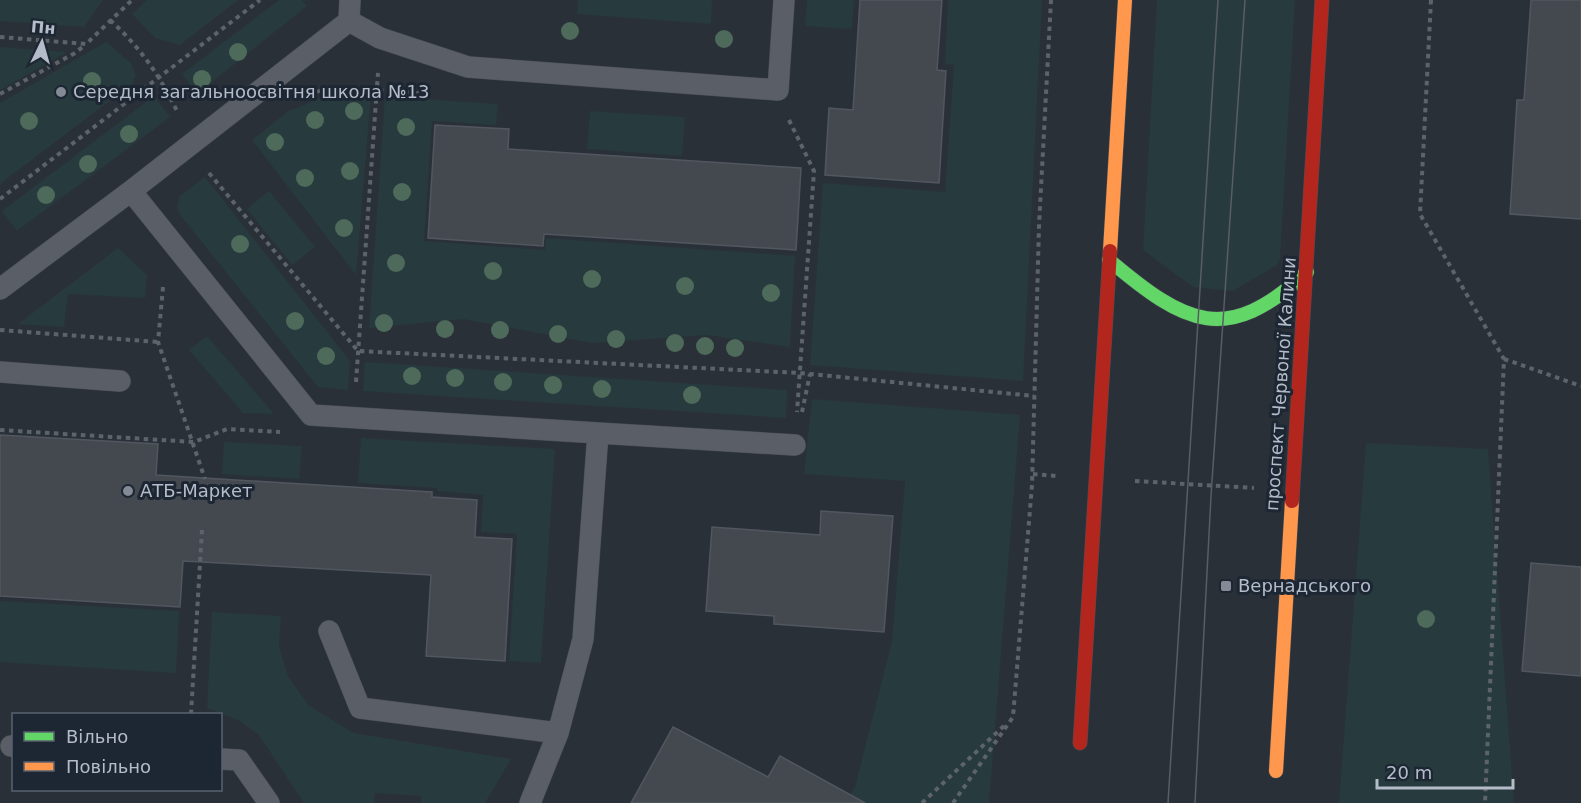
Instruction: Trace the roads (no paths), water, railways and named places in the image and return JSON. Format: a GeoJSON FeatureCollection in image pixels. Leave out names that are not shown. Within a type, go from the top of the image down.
{"type":"FeatureCollection","features":[{"type":"Feature","properties":{"kind":"street"},"geometry":{"type":"LineString","coordinates":[[1080,743],[1125,0]]}},
{"type":"Feature","properties":{"kind":"street","name":"проспект Червоної Калини"},"geometry":{"type":"LineString","coordinates":[[1276,771],[1322,0]]}},
{"type":"Feature","properties":{"kind":"street"},"geometry":{"type":"LineString","coordinates":[[1109,260],[1152,296],[1199,319],[1224,321],[1272,302],[1307,272]]}},
{"type":"Feature","properties":{"kind":"lane"},"geometry":{"type":"LineString","coordinates":[[0,289],[131,191],[349,10],[380,38],[468,67],[778,90],[784,0]]}},
{"type":"Feature","properties":{"kind":"lane"},"geometry":{"type":"LineString","coordinates":[[131,191],[311,415],[795,445]]}},
{"type":"Feature","properties":{"kind":"lane"},"geometry":{"type":"LineString","coordinates":[[0,372],[120,381]]}},
{"type":"Feature","properties":{"kind":"lane"},"geometry":{"type":"LineString","coordinates":[[531,803],[558,733],[583,639],[598,432]]}},
{"type":"Feature","properties":{"kind":"lane"},"geometry":{"type":"LineString","coordinates":[[329,631],[360,708],[558,733]]}},
{"type":"Feature","properties":{"kind":"lane"},"geometry":{"type":"LineString","coordinates":[[222,759],[239,760],[269,803]]}},
{"type":"Feature","properties":{"kind":"tram line"},"geometry":{"type":"LineString","coordinates":[[1168,803],[1218,0]]}},
{"type":"Feature","properties":{"kind":"tram line"},"geometry":{"type":"LineString","coordinates":[[1195,803],[1211,496],[1245,0]]}},
{"type":"Feature","properties":{"kind":"place","name":"Середня загальноосвітня школа №13"},"geometry":{"type":"Point","coordinates":[61,92]}},
{"type":"Feature","properties":{"kind":"place","name":"АТБ-Маркет"},"geometry":{"type":"Point","coordinates":[128,491]}},
{"type":"Feature","properties":{"kind":"place","name":"Вернадського"},"geometry":{"type":"Point","coordinates":[1226,586]}}]}
